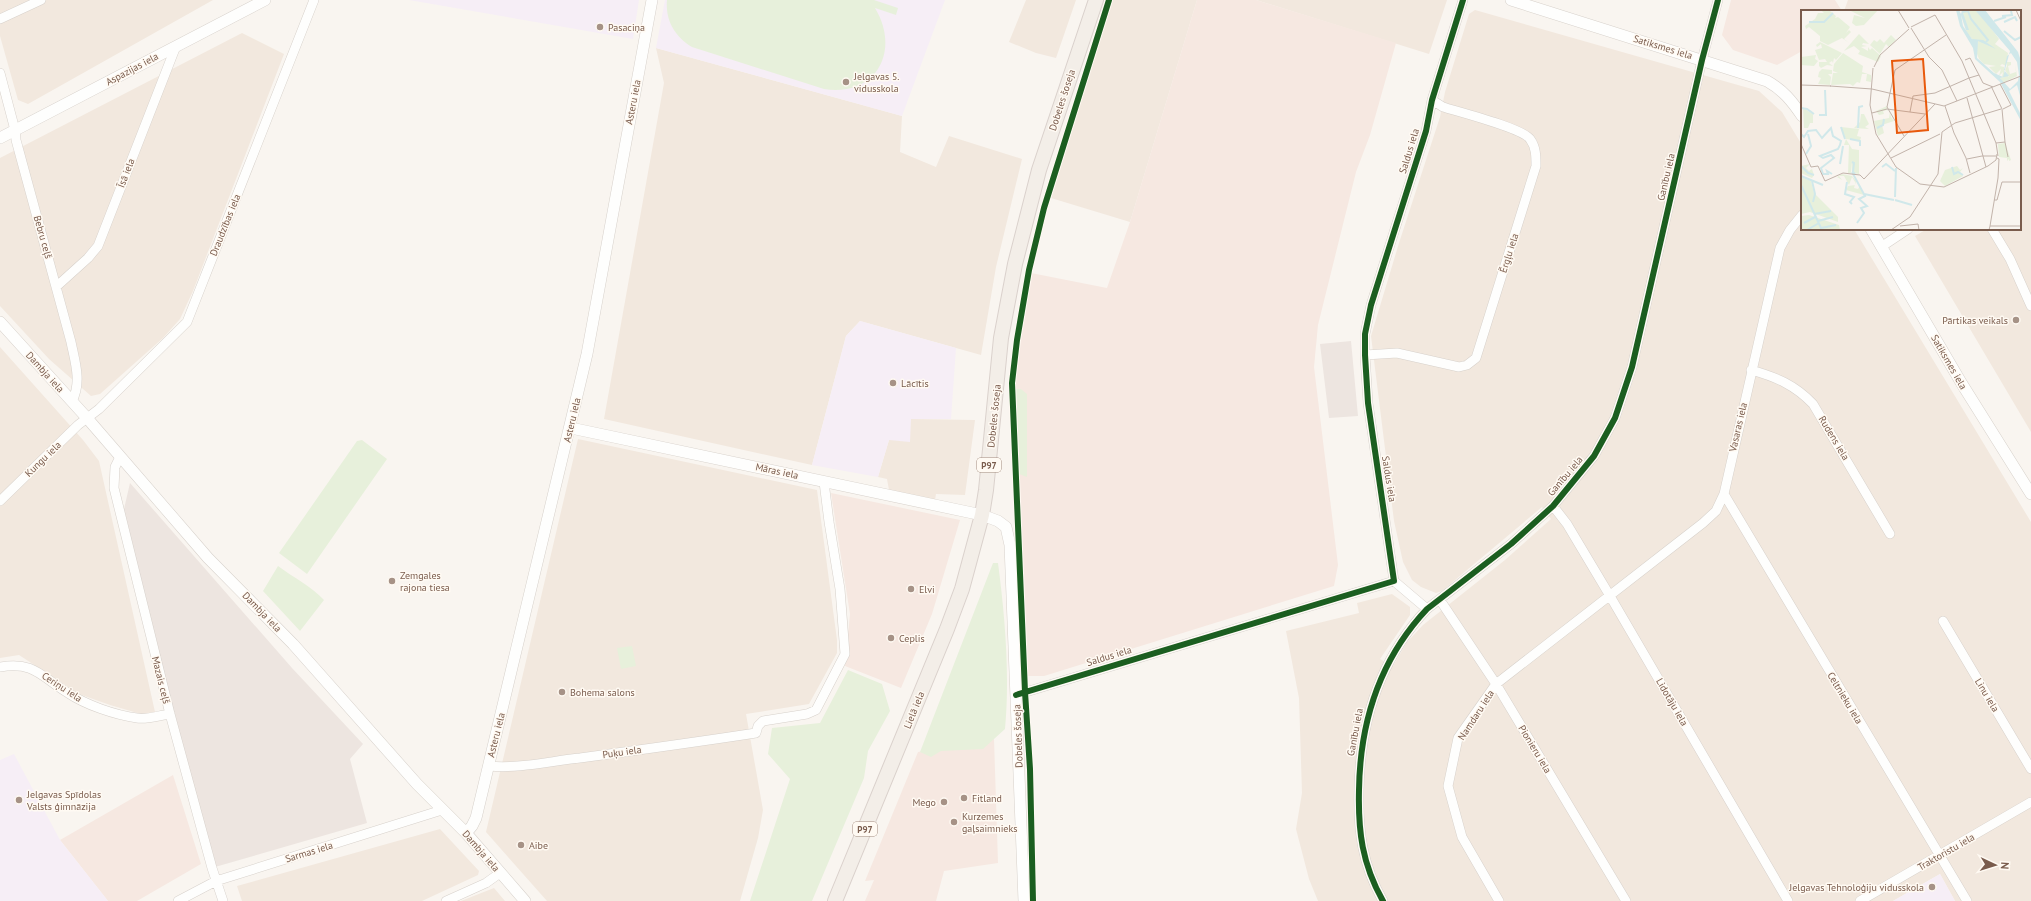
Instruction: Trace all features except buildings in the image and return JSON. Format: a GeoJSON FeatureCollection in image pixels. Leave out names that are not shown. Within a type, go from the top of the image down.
{"type":"FeatureCollection","features":[{"type":"Feature","properties":{"kind":"main road","name":"Dobeles šoseja"},"geometry":{"type":"LineString","coordinates":[[982,515],[986,490],[1001,338],[1015,264],[1039,170],[1096,0]]}},
{"type":"Feature","properties":{"kind":"main road","name":"Lielā iela"},"geometry":{"type":"LineString","coordinates":[[835,901],[947,629],[962,589],[982,515]]}},
{"type":"Feature","properties":{"kind":"street"},"geometry":{"type":"LineString","coordinates":[[0,19],[41,0]]}},
{"type":"Feature","properties":{"kind":"street","name":"Aspazijas iela"},"geometry":{"type":"LineString","coordinates":[[0,138],[265,0]]}},
{"type":"Feature","properties":{"kind":"street","name":"Draudzības iela"},"geometry":{"type":"LineString","coordinates":[[88,418],[187,322],[314,0]]}},
{"type":"Feature","properties":{"kind":"street","name":"Asteru iela"},"geometry":{"type":"LineString","coordinates":[[466,833],[476,818],[571,428],[600,290],[652,0]]}},
{"type":"Feature","properties":{"kind":"street","name":"Saldus iela"},"geometry":{"type":"LineString","coordinates":[[1016,695],[1394,581],[1375,455],[1365,355],[1365,334],[1371,305],[1426,131],[1432,100],[1463,0]]}},
{"type":"Feature","properties":{"kind":"street","name":"Satiksmes iela"},"geometry":{"type":"LineString","coordinates":[[1510,0],[1767,81],[1777,86],[1793,102],[1801,114]]}},
{"type":"Feature","properties":{"kind":"street","name":"Ganību iela"},"geometry":{"type":"LineString","coordinates":[[1383,901],[1374,885],[1363,852],[1359,800],[1362,744],[1371,703],[1386,669],[1399,645],[1427,610],[1511,544],[1553,506],[1594,456],[1615,418],[1623,399],[1644,315],[1702,60],[1718,0]]}},
{"type":"Feature","properties":{"kind":"street","name":"Īsā iela"},"geometry":{"type":"LineString","coordinates":[[57,286],[88,258],[98,246],[176,46]]}},
{"type":"Feature","properties":{"kind":"street","name":"Bebru ceļš"},"geometry":{"type":"LineString","coordinates":[[0,73],[15,130],[16,140],[57,286],[77,372],[77,391],[72,401]]}},
{"type":"Feature","properties":{"kind":"street","name":"Ērgļu iela"},"geometry":{"type":"LineString","coordinates":[[1365,355],[1397,353],[1459,367],[1467,365],[1476,358],[1536,166],[1536,151],[1530,138],[1517,131],[1443,107],[1432,100]]}},
{"type":"Feature","properties":{"kind":"street","name":"Vasaras iela"},"geometry":{"type":"LineString","coordinates":[[1610,596],[1703,523],[1716,511],[1724,494],[1780,248],[1790,230],[1801,216]]}},
{"type":"Feature","properties":{"kind":"street","name":"Satiksmes iela"},"geometry":{"type":"LineString","coordinates":[[1872,230],[1962,384],[2031,494]]}},
{"type":"Feature","properties":{"kind":"street"},"geometry":{"type":"LineString","coordinates":[[1882,247],[1907,230]]}},
{"type":"Feature","properties":{"kind":"street"},"geometry":{"type":"LineString","coordinates":[[1993,230],[2010,259],[2031,306]]}},
{"type":"Feature","properties":{"kind":"street","name":"Dambja iela"},"geometry":{"type":"LineString","coordinates":[[0,322],[88,418],[208,558],[293,644],[442,810],[466,833],[525,901]]}},
{"type":"Feature","properties":{"kind":"street","name":"Rudens iela"},"geometry":{"type":"LineString","coordinates":[[1751,370],[1788,383],[1802,392],[1813,404],[1890,534]]}},
{"type":"Feature","properties":{"kind":"street","name":"Kungu iela"},"geometry":{"type":"LineString","coordinates":[[0,501],[78,425],[88,418]]}},
{"type":"Feature","properties":{"kind":"street","name":"Māras iela"},"geometry":{"type":"LineString","coordinates":[[571,428],[982,515]]}},
{"type":"Feature","properties":{"kind":"street","name":"Mazais ceļš"},"geometry":{"type":"LineString","coordinates":[[120,457],[115,467],[114,488],[170,714],[216,881],[223,901]]}},
{"type":"Feature","properties":{"kind":"street","name":"Puķu iela"},"geometry":{"type":"LineString","coordinates":[[489,766],[499,767],[557,760],[678,745],[756,733],[758,726],[763,721],[807,714],[816,710],[845,654],[840,589],[824,482]]}},
{"type":"Feature","properties":{"kind":"street","name":"Celtnieku iela"},"geometry":{"type":"LineString","coordinates":[[1724,494],[1967,901]]}},
{"type":"Feature","properties":{"kind":"street","name":"Lidotāju iela"},"geometry":{"type":"LineString","coordinates":[[1553,506],[1567,524],[1610,596],[1788,901]]}},
{"type":"Feature","properties":{"kind":"street","name":"Dobeles šoseja"},"geometry":{"type":"LineString","coordinates":[[982,515],[998,521],[1006,527],[1010,545],[1024,901]]}},
{"type":"Feature","properties":{"kind":"street"},"geometry":{"type":"LineString","coordinates":[[1394,581],[1427,610]]}},
{"type":"Feature","properties":{"kind":"street","name":"Namdaru iela"},"geometry":{"type":"LineString","coordinates":[[1498,901],[1462,837],[1448,786],[1458,738],[1496,684],[1610,596]]}},
{"type":"Feature","properties":{"kind":"street","name":"Pionieru iela"},"geometry":{"type":"LineString","coordinates":[[1440,600],[1496,684],[1626,901]]}},
{"type":"Feature","properties":{"kind":"street","name":"Linu iela"},"geometry":{"type":"LineString","coordinates":[[1943,621],[2031,769]]}},
{"type":"Feature","properties":{"kind":"street","name":"Ceriņu iela"},"geometry":{"type":"LineString","coordinates":[[0,667],[17,664],[41,673],[68,693],[92,706],[138,719],[170,714]]}},
{"type":"Feature","properties":{"kind":"street","name":"Traktoristu iela"},"geometry":{"type":"LineString","coordinates":[[1860,901],[2031,802]]}},
{"type":"Feature","properties":{"kind":"street","name":"Sarmas iela"},"geometry":{"type":"LineString","coordinates":[[178,901],[216,881],[442,810]]}},
{"type":"Feature","properties":{"kind":"street"},"geometry":{"type":"LineString","coordinates":[[446,901],[486,883],[500,873]]}},
{"type":"Feature","properties":{"kind":"shaded area"},"geometry":{"type":"Polygon","coordinates":[[[0,0],[213,0],[28,104],[18,100],[0,36],[0,0]]]}},
{"type":"Feature","properties":{"kind":"shaded area","name":"Pasaciņa"},"geometry":{"type":"Polygon","coordinates":[[[409,0],[639,0],[633,39],[409,0]]]}},
{"type":"Feature","properties":{"kind":"shaded area","name":"Jelgavas 5. vidusskola"},"geometry":{"type":"Polygon","coordinates":[[[665,0],[945,0],[902,116],[656,48],[665,0]]]}},
{"type":"Feature","properties":{"kind":"shaded area"},"geometry":{"type":"Polygon","coordinates":[[[1026,0],[1076,0],[1056,58],[1036,53],[1009,42],[1026,0]]]}},
{"type":"Feature","properties":{"kind":"shaded area"},"geometry":{"type":"Polygon","coordinates":[[[1112,0],[1197,0],[1130,222],[1051,198],[1112,0]]]}},
{"type":"Feature","properties":{"kind":"shaded area"},"geometry":{"type":"Polygon","coordinates":[[[1197,0],[1256,0],[1396,43],[1370,135],[1356,172],[1318,325],[1314,367],[1338,565],[1334,586],[1044,676],[1028,676],[1018,667],[1015,554],[1019,487],[1015,376],[1031,273],[1107,288],[1130,222],[1197,0]]]}},
{"type":"Feature","properties":{"kind":"shaded area"},"geometry":{"type":"Polygon","coordinates":[[[1256,0],[1447,0],[1429,54],[1256,0]]]}},
{"type":"Feature","properties":{"kind":"shaded area"},"geometry":{"type":"Polygon","coordinates":[[[1731,0],[1835,0],[1841,10],[1801,10],[1801,52],[1777,65],[1733,50],[1722,35],[1731,0]]]}},
{"type":"Feature","properties":{"kind":"shaded area"},"geometry":{"type":"Polygon","coordinates":[[[1848,0],[2031,0],[2031,432],[1915,236],[1925,230],[2021,230],[2021,10],[1844,10],[1848,0]]]}},
{"type":"Feature","properties":{"kind":"shaded area"},"geometry":{"type":"Polygon","coordinates":[[[1475,10],[1759,91],[1782,112],[1801,143],[1801,230],[1855,230],[2031,522],[2031,901],[1955,901],[1940,874],[1893,901],[1318,901],[1309,879],[1296,829],[1302,793],[1299,698],[1286,631],[1359,613],[1357,603],[1392,594],[1410,607],[1410,615],[1380,659],[1393,666],[1407,642],[1423,625],[1505,560],[1551,519],[1542,507],[1442,591],[1436,593],[1421,587],[1412,580],[1403,562],[1394,521],[1371,336],[1399,243],[1440,117],[1445,92],[1469,14],[1475,10]]]}},
{"type":"Feature","properties":{"kind":"shaded area"},"geometry":{"type":"Polygon","coordinates":[[[242,33],[284,54],[193,291],[180,319],[163,338],[100,394],[91,396],[49,359],[0,306],[0,158],[242,33]]]}},
{"type":"Feature","properties":{"kind":"shaded area"},"geometry":{"type":"Polygon","coordinates":[[[656,48],[902,116],[900,152],[936,167],[949,136],[1022,159],[996,267],[981,355],[860,321],[846,336],[812,465],[604,419],[664,83],[656,48]]]}},
{"type":"Feature","properties":{"kind":"shaded area","name":"Lācītis"},"geometry":{"type":"Polygon","coordinates":[[[860,321],[956,348],[951,419],[911,419],[910,442],[889,440],[878,477],[812,465],[846,336],[860,321]]]}},
{"type":"Feature","properties":{"kind":"shaded area"},"geometry":{"type":"Polygon","coordinates":[[[1351,341],[1358,416],[1329,418],[1320,344],[1351,341]]]}},
{"type":"Feature","properties":{"kind":"shaded area"},"geometry":{"type":"Polygon","coordinates":[[[0,347],[83,440],[99,461],[155,712],[141,714],[79,694],[19,655],[0,658],[0,347]]]}},
{"type":"Feature","properties":{"kind":"shaded area"},"geometry":{"type":"Polygon","coordinates":[[[910,419],[975,420],[965,495],[936,494],[935,500],[889,490],[887,479],[878,477],[889,440],[910,419]]]}},
{"type":"Feature","properties":{"kind":"shaded area"},"geometry":{"type":"Polygon","coordinates":[[[578,439],[817,490],[837,640],[837,653],[809,704],[746,714],[763,810],[758,838],[740,901],[547,901],[486,832],[578,439]]]}},
{"type":"Feature","properties":{"kind":"shaded area"},"geometry":{"type":"Polygon","coordinates":[[[130,483],[292,668],[363,744],[350,759],[367,823],[215,867],[121,522],[130,483]]]}},
{"type":"Feature","properties":{"kind":"shaded area"},"geometry":{"type":"Polygon","coordinates":[[[831,493],[960,520],[932,614],[901,688],[845,666],[850,614],[831,493]]]}},
{"type":"Feature","properties":{"kind":"shaded area"},"geometry":{"type":"Polygon","coordinates":[[[994,739],[998,863],[944,871],[936,901],[865,901],[874,880],[865,881],[918,752],[994,739]]]}},
{"type":"Feature","properties":{"kind":"shaded area","name":"Jelgavas Spīdolas Valsts ģimnāzija"},"geometry":{"type":"Polygon","coordinates":[[[14,754],[60,840],[108,901],[0,901],[0,760],[14,754]]]}},
{"type":"Feature","properties":{"kind":"shaded area"},"geometry":{"type":"Polygon","coordinates":[[[173,775],[201,864],[137,901],[108,901],[60,840],[173,775]]]}},
{"type":"Feature","properties":{"kind":"shaded area"},"geometry":{"type":"Polygon","coordinates":[[[440,829],[479,871],[478,875],[422,901],[242,901],[237,886],[440,829]]]}},
{"type":"Feature","properties":{"kind":"shaded area","name":"Jelgavas Tehnoloģiju vidusskola"},"geometry":{"type":"Polygon","coordinates":[[[1940,874],[1955,901],[1893,901],[1940,874]]]}},
{"type":"Feature","properties":{"kind":"shaded area"},"geometry":{"type":"Polygon","coordinates":[[[494,888],[505,901],[461,901],[494,888]]]}},
{"type":"Feature","properties":{"kind":"green space","name":"Jelgavas 5. vidusskola"},"geometry":{"type":"Polygon","coordinates":[[[667,0],[874,0],[898,8],[896,15],[875,8],[882,24],[885,40],[884,55],[879,68],[870,78],[858,86],[842,90],[824,89],[692,47],[676,33],[672,27],[668,14],[667,0]]]}},
{"type":"Feature","properties":{"kind":"green space"},"geometry":{"type":"Polygon","coordinates":[[[1015,389],[1021,389],[1027,394],[1027,477],[1019,474],[1015,389]]]}},
{"type":"Feature","properties":{"kind":"green space"},"geometry":{"type":"Polygon","coordinates":[[[362,440],[387,459],[307,574],[279,553],[357,441],[362,440]]]}},
{"type":"Feature","properties":{"kind":"green space"},"geometry":{"type":"Polygon","coordinates":[[[993,563],[998,563],[1005,625],[1007,688],[1005,729],[983,749],[941,751],[931,757],[920,752],[993,563]]]}},
{"type":"Feature","properties":{"kind":"green space"},"geometry":{"type":"Polygon","coordinates":[[[278,566],[308,586],[324,600],[300,631],[263,591],[278,566]]]}},
{"type":"Feature","properties":{"kind":"green space"},"geometry":{"type":"Polygon","coordinates":[[[632,646],[636,666],[621,669],[617,648],[632,646]]]}},
{"type":"Feature","properties":{"kind":"green space"},"geometry":{"type":"Polygon","coordinates":[[[848,670],[882,684],[890,711],[868,751],[864,778],[812,901],[750,901],[790,779],[768,754],[772,728],[820,723],[848,670]]]}},
{"type":"Feature","properties":{"kind":"cycle path"},"geometry":{"type":"LineString","coordinates":[[1033,901],[1030,769],[1025,692],[1012,383],[1017,340],[1029,270],[1044,208],[1109,0]]}},
{"type":"Feature","properties":{"kind":"cycle path"},"geometry":{"type":"LineString","coordinates":[[1016,695],[1394,581],[1368,403],[1365,334],[1371,305],[1426,131],[1432,100],[1463,0]]}},
{"type":"Feature","properties":{"kind":"cycle path"},"geometry":{"type":"LineString","coordinates":[[1383,901],[1370,874],[1363,847],[1359,819],[1360,765],[1363,740],[1376,693],[1385,670],[1397,649],[1411,628],[1427,609],[1511,544],[1553,506],[1594,456],[1615,418],[1632,367],[1702,60],[1718,0]]}},
{"type":"Feature","properties":{"kind":"place","name":"Pasaciņa"},"geometry":{"type":"Point","coordinates":[600,27]}},
{"type":"Feature","properties":{"kind":"place","name":"Jelgavas 5. vidusskola"},"geometry":{"type":"Point","coordinates":[846,82]}},
{"type":"Feature","properties":{"kind":"place","name":"Pārtikas veikals"},"geometry":{"type":"Point","coordinates":[2016,320]}},
{"type":"Feature","properties":{"kind":"place","name":"Lācītis"},"geometry":{"type":"Point","coordinates":[893,383]}},
{"type":"Feature","properties":{"kind":"place","name":"Zemgales rajona tiesa"},"geometry":{"type":"Point","coordinates":[392,581]}},
{"type":"Feature","properties":{"kind":"place","name":"Elvi"},"geometry":{"type":"Point","coordinates":[911,589]}},
{"type":"Feature","properties":{"kind":"place","name":"Ceplis"},"geometry":{"type":"Point","coordinates":[891,638]}},
{"type":"Feature","properties":{"kind":"place","name":"Bohema salons"},"geometry":{"type":"Point","coordinates":[562,692]}},
{"type":"Feature","properties":{"kind":"place","name":"Fitland"},"geometry":{"type":"Point","coordinates":[964,798]}},
{"type":"Feature","properties":{"kind":"place","name":"Jelgavas Spīdolas Valsts ģimnāzija"},"geometry":{"type":"Point","coordinates":[19,800]}},
{"type":"Feature","properties":{"kind":"place","name":"Mego"},"geometry":{"type":"Point","coordinates":[944,802]}},
{"type":"Feature","properties":{"kind":"place","name":"Kurzemes gaļsaimnieks"},"geometry":{"type":"Point","coordinates":[954,822]}},
{"type":"Feature","properties":{"kind":"place","name":"Aibe"},"geometry":{"type":"Point","coordinates":[521,845]}},
{"type":"Feature","properties":{"kind":"place","name":"Jelgavas Tehnoloģiju vidusskola"},"geometry":{"type":"Point","coordinates":[1932,887]}}]}
